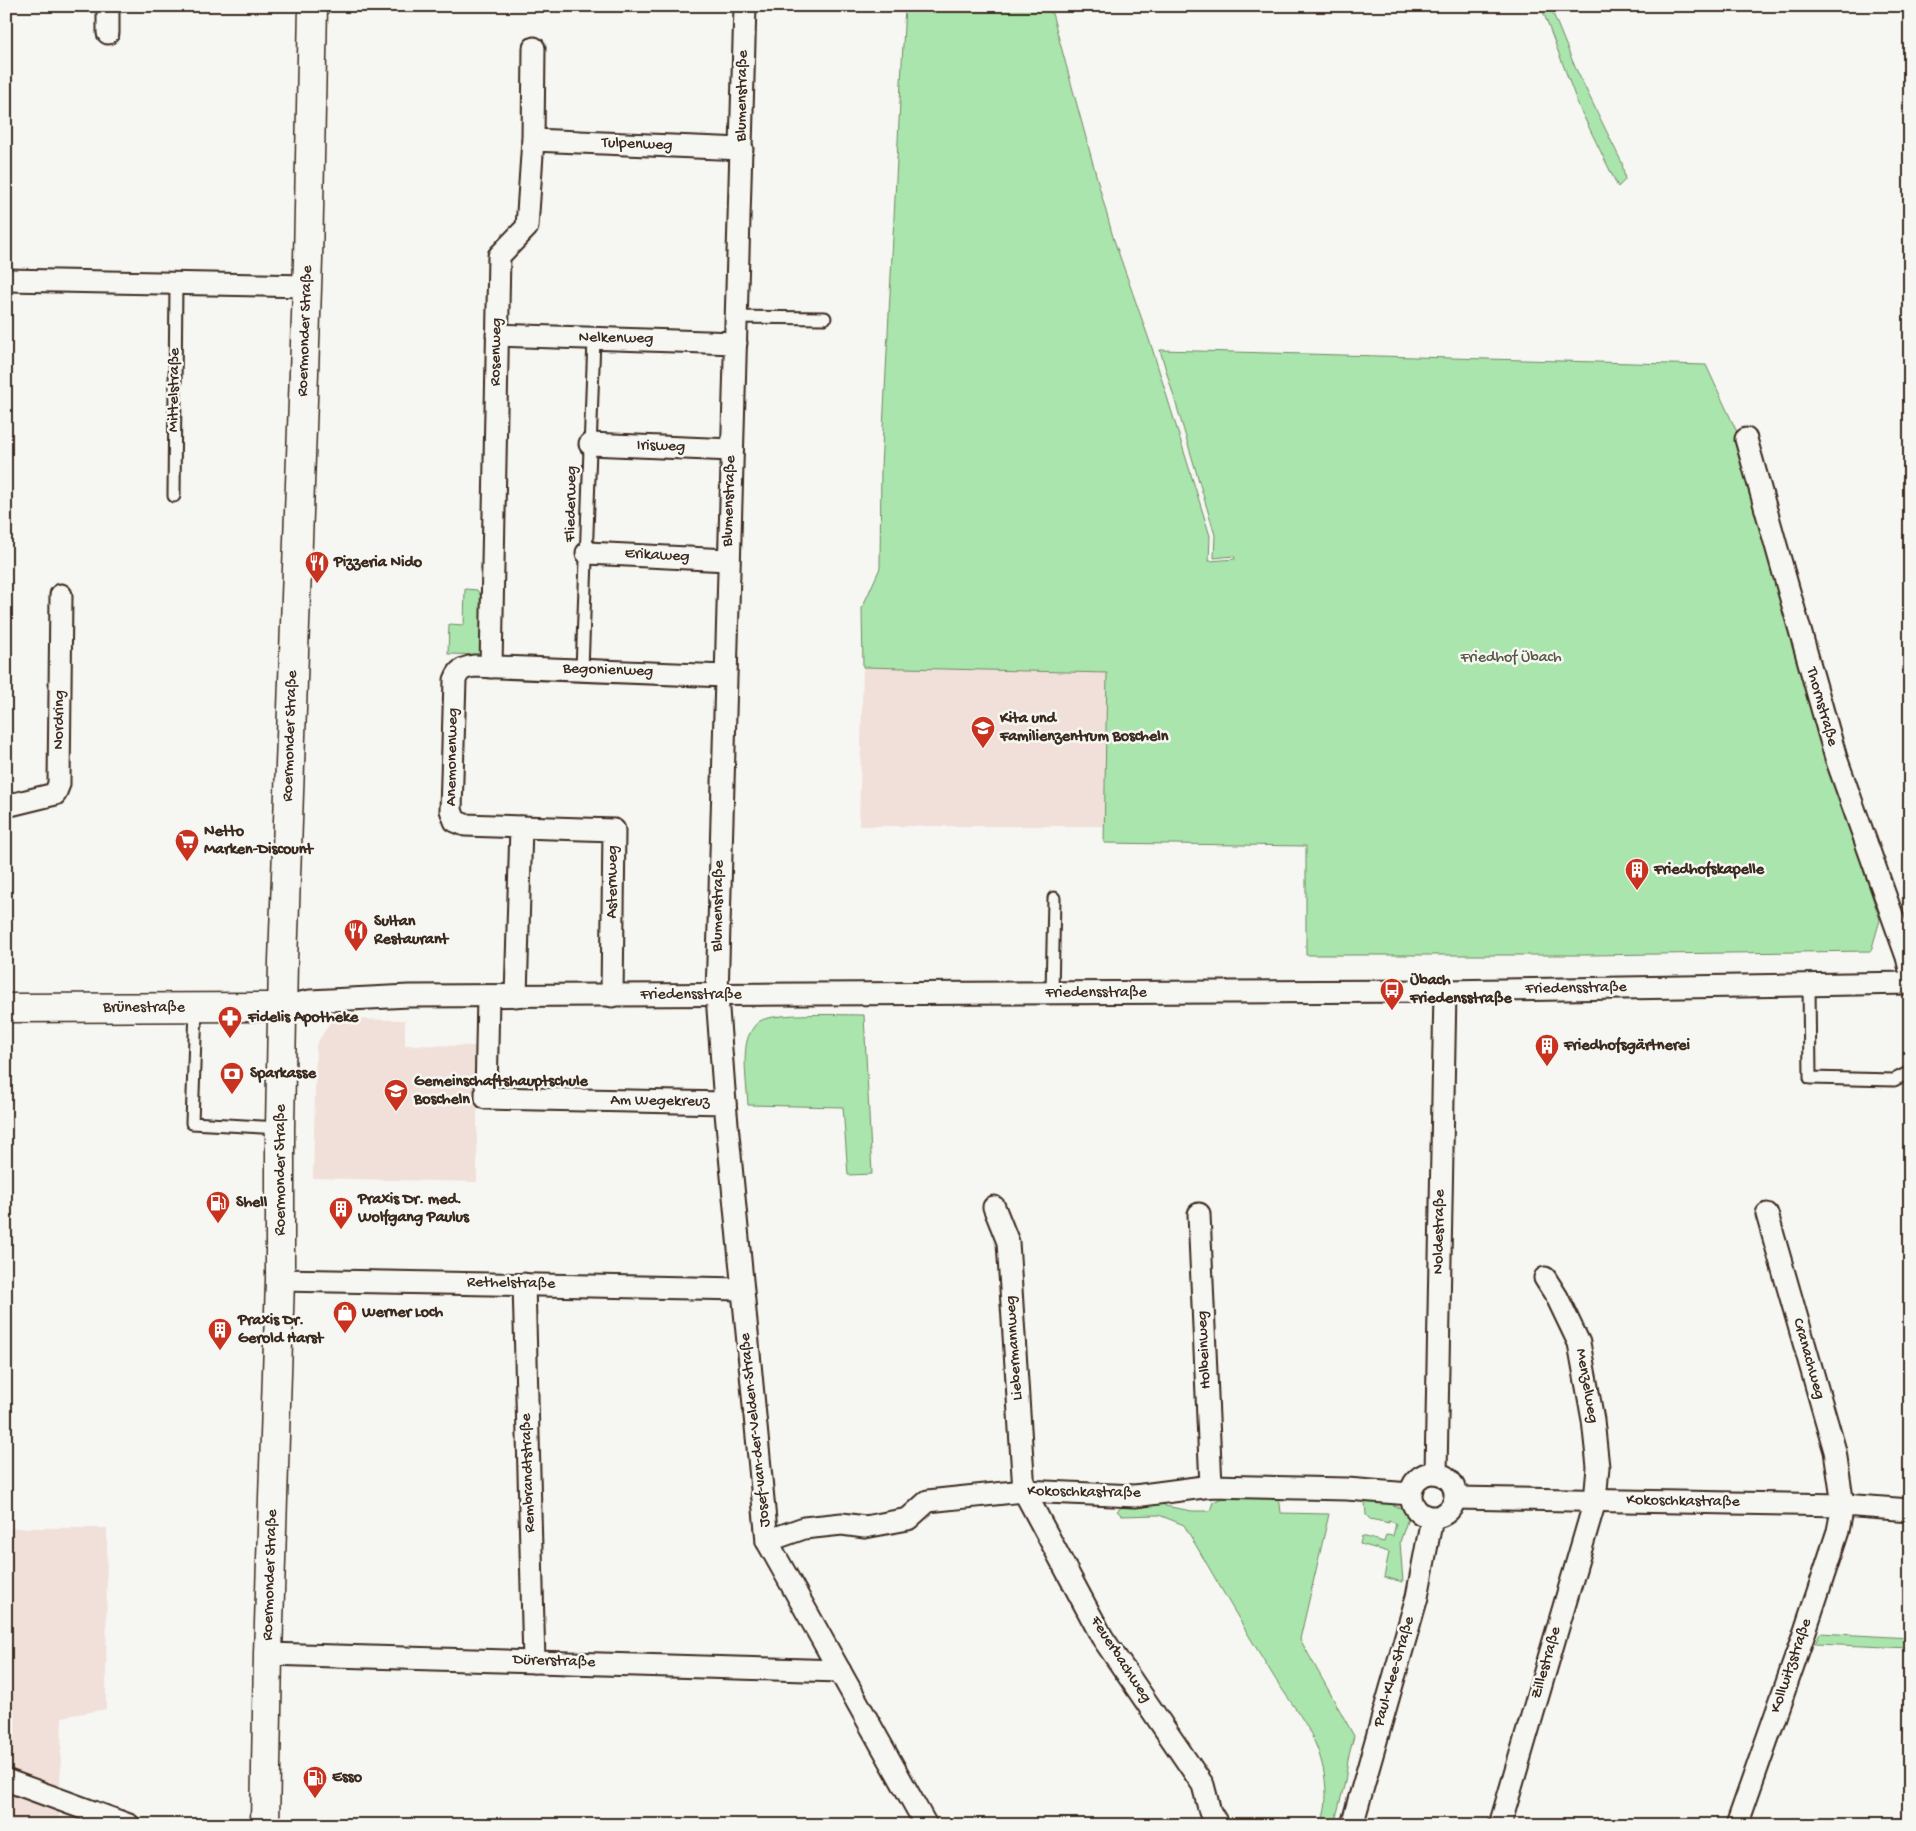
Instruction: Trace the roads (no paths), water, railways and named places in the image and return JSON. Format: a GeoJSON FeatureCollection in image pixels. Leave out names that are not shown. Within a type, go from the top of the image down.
{"type":"FeatureCollection","features":[{"type":"Feature","properties":{"kind":"main road","name":"Roermonder Straße"},"geometry":{"type":"LineString","coordinates":[[265,1825],[268,1654],[280,1280],[282,1007],[307,286],[313,6]]}},
{"type":"Feature","properties":{"kind":"main road","name":"Brünestraße"},"geometry":{"type":"LineString","coordinates":[[6,1008],[282,1007]]}},
{"type":"Feature","properties":{"kind":"street"},"geometry":{"type":"LineString","coordinates":[[108,6],[108,33]]}},
{"type":"Feature","properties":{"kind":"street","name":"Blumenstraße"},"geometry":{"type":"LineString","coordinates":[[717,996],[745,6]]}},
{"type":"Feature","properties":{"kind":"street","name":"Rosenweg"},"geometry":{"type":"LineString","coordinates":[[492,667],[498,256],[526,227],[532,140],[534,48]]}},
{"type":"Feature","properties":{"kind":"street","name":"Tulpenweg"},"geometry":{"type":"LineString","coordinates":[[532,140],[742,149]]}},
{"type":"Feature","properties":{"kind":"street"},"geometry":{"type":"LineString","coordinates":[[6,280],[307,286]]}},
{"type":"Feature","properties":{"kind":"street","name":"Nelkenweg"},"geometry":{"type":"LineString","coordinates":[[497,335],[736,343]]}},
{"type":"Feature","properties":{"kind":"street","name":"Thornstraße"},"geometry":{"type":"LineString","coordinates":[[1746,439],[1836,758],[1910,970]]}},
{"type":"Feature","properties":{"kind":"street","name":"Irisweg"},"geometry":{"type":"LineString","coordinates":[[590,444],[732,450]]}},
{"type":"Feature","properties":{"kind":"street","name":"Erikaweg"},"geometry":{"type":"LineString","coordinates":[[587,553],[728,560]]}},
{"type":"Feature","properties":{"kind":"street","name":"Nordring"},"geometry":{"type":"LineString","coordinates":[[6,806],[55,794],[59,784],[61,595]]}},
{"type":"Feature","properties":{"kind":"street","name":"Anemonenweg"},"geometry":{"type":"LineString","coordinates":[[492,667],[474,666],[463,668],[458,672],[455,680],[451,810],[455,821],[465,826],[521,827]]}},
{"type":"Feature","properties":{"kind":"street","name":"Begonienweg"},"geometry":{"type":"LineString","coordinates":[[492,667],[725,676]]}},
{"type":"Feature","properties":{"kind":"street"},"geometry":{"type":"LineString","coordinates":[[516,996],[521,827]]}},
{"type":"Feature","properties":{"kind":"street","name":"Asternweg"},"geometry":{"type":"LineString","coordinates":[[521,827],[614,830],[612,996]]}},
{"type":"Feature","properties":{"kind":"street","name":"Friedensstraße"},"geometry":{"type":"LineString","coordinates":[[282,1007],[310,1001],[409,996],[1445,992],[1910,983]]}},
{"type":"Feature","properties":{"kind":"street","name":"Noldestraße"},"geometry":{"type":"LineString","coordinates":[[1436,1473],[1445,992]]}},
{"type":"Feature","properties":{"kind":"street","name":"Am Wegekreuz"},"geometry":{"type":"LineString","coordinates":[[488,996],[486,1098],[725,1103]]}},
{"type":"Feature","properties":{"kind":"street","name":"Josef-van-der-Velden-Straße"},"geometry":{"type":"LineString","coordinates":[[717,996],[725,1103],[767,1541],[926,1825]]}},
{"type":"Feature","properties":{"kind":"street","name":"Liebermannweg"},"geometry":{"type":"LineString","coordinates":[[994,1207],[1008,1242],[1024,1492]]}},
{"type":"Feature","properties":{"kind":"street","name":"Holbeinweg"},"geometry":{"type":"LineString","coordinates":[[1199,1214],[1211,1486]]}},
{"type":"Feature","properties":{"kind":"street","name":"Cranachweg"},"geometry":{"type":"LineString","coordinates":[[1767,1214],[1835,1451],[1843,1505]]}},
{"type":"Feature","properties":{"kind":"street","name":"Menzelweg"},"geometry":{"type":"LineString","coordinates":[[1545,1278],[1557,1297],[1579,1343],[1593,1420],[1598,1467],[1595,1501]]}},
{"type":"Feature","properties":{"kind":"street","name":"Rethelstraße"},"geometry":{"type":"LineString","coordinates":[[280,1280],[742,1288]]}},
{"type":"Feature","properties":{"kind":"street","name":"Rembrandtstraße"},"geometry":{"type":"LineString","coordinates":[[524,1284],[534,1662]]}},
{"type":"Feature","properties":{"kind":"street"},"geometry":{"type":"LineString","coordinates":[[1436,1473],[1453,1483],[1456,1498],[1448,1512],[1432,1518],[1423,1516],[1416,1511],[1411,1503],[1410,1494],[1413,1484],[1421,1476],[1436,1473]]}},
{"type":"Feature","properties":{"kind":"street","name":"Kokoschkastraße"},"geometry":{"type":"LineString","coordinates":[[767,1541],[804,1528],[842,1524],[865,1527],[908,1518],[928,1501],[1024,1492],[1135,1496],[1211,1486],[1347,1489],[1410,1494]]}},
{"type":"Feature","properties":{"kind":"street","name":"Feuerbachweg"},"geometry":{"type":"LineString","coordinates":[[1024,1492],[1102,1637],[1203,1785],[1210,1812],[1218,1825]]}},
{"type":"Feature","properties":{"kind":"street","name":"Kokoschkastraße"},"geometry":{"type":"LineString","coordinates":[[1456,1498],[1843,1505],[1910,1510]]}},
{"type":"Feature","properties":{"kind":"street","name":"Zillestraße"},"geometry":{"type":"LineString","coordinates":[[1500,1825],[1595,1501]]}},
{"type":"Feature","properties":{"kind":"street","name":"Kollwitzstraße"},"geometry":{"type":"LineString","coordinates":[[1737,1825],[1806,1628],[1838,1530],[1843,1505]]}},
{"type":"Feature","properties":{"kind":"street","name":"Paul-Klee-Straße"},"geometry":{"type":"LineString","coordinates":[[1352,1825],[1417,1597],[1432,1518]]}},
{"type":"Feature","properties":{"kind":"street","name":"Dürerstraße"},"geometry":{"type":"LineString","coordinates":[[268,1654],[840,1671]]}},
{"type":"Feature","properties":{"kind":"street"},"geometry":{"type":"LineString","coordinates":[[6,1780],[128,1825]]}},
{"type":"Feature","properties":{"kind":"lane","name":"Mittelstraße"},"geometry":{"type":"LineString","coordinates":[[174,496],[176,284]]}},
{"type":"Feature","properties":{"kind":"lane"},"geometry":{"type":"LineString","coordinates":[[736,317],[825,318]]}},
{"type":"Feature","properties":{"kind":"lane","name":"Fliederweg"},"geometry":{"type":"LineString","coordinates":[[582,670],[594,339]]}},
{"type":"Feature","properties":{"kind":"lane"},"geometry":{"type":"LineString","coordinates":[[1052,994],[1054,898]]}},
{"type":"Feature","properties":{"kind":"lane"},"geometry":{"type":"LineString","coordinates":[[1809,984],[1810,1078],[1894,1080],[1910,1072]]}},
{"type":"Feature","properties":{"kind":"lane"},"geometry":{"type":"LineString","coordinates":[[196,1008],[192,1123],[280,1128]]}},
{"type":"Feature","properties":{"kind":"place","name":"Pizzeria Nido"},"geometry":{"type":"Point","coordinates":[317,584]}},
{"type":"Feature","properties":{"kind":"place","name":"Kita und Familienzentrum Boscheln"},"geometry":{"type":"Point","coordinates":[983,749]}},
{"type":"Feature","properties":{"kind":"place","name":"Netto Marken-Discount"},"geometry":{"type":"Point","coordinates":[187,862]}},
{"type":"Feature","properties":{"kind":"place","name":"Friedhofskapelle"},"geometry":{"type":"Point","coordinates":[1637,891]}},
{"type":"Feature","properties":{"kind":"place","name":"Sultan Restaurant"},"geometry":{"type":"Point","coordinates":[356,952]}},
{"type":"Feature","properties":{"kind":"place","name":"Übach Friedensstraße"},"geometry":{"type":"Point","coordinates":[1392,1011]}},
{"type":"Feature","properties":{"kind":"place","name":"Fidelis Apotheke"},"geometry":{"type":"Point","coordinates":[230,1039]}},
{"type":"Feature","properties":{"kind":"place","name":"Friedhofsgärtnerei"},"geometry":{"type":"Point","coordinates":[1547,1067]}},
{"type":"Feature","properties":{"kind":"place","name":"Sparkasse"},"geometry":{"type":"Point","coordinates":[232,1095]}},
{"type":"Feature","properties":{"kind":"place","name":"Gemeinschaftshauptschule Boscheln"},"geometry":{"type":"Point","coordinates":[396,1112]}},
{"type":"Feature","properties":{"kind":"place","name":"Shell"},"geometry":{"type":"Point","coordinates":[218,1224]}},
{"type":"Feature","properties":{"kind":"place","name":"Praxis Dr. med. Wolfgang Paulus"},"geometry":{"type":"Point","coordinates":[341,1230]}},
{"type":"Feature","properties":{"kind":"place","name":"Werner Loch"},"geometry":{"type":"Point","coordinates":[345,1334]}},
{"type":"Feature","properties":{"kind":"place","name":"Praxis Dr. Gerold Harst"},"geometry":{"type":"Point","coordinates":[220,1351]}},
{"type":"Feature","properties":{"kind":"place","name":"Esso"},"geometry":{"type":"Point","coordinates":[315,1799]}},
{"type":"Feature","properties":{"kind":"park label","name":"Friedhof Übach"},"geometry":{"type":"Point","coordinates":[1511,658]}}]}
